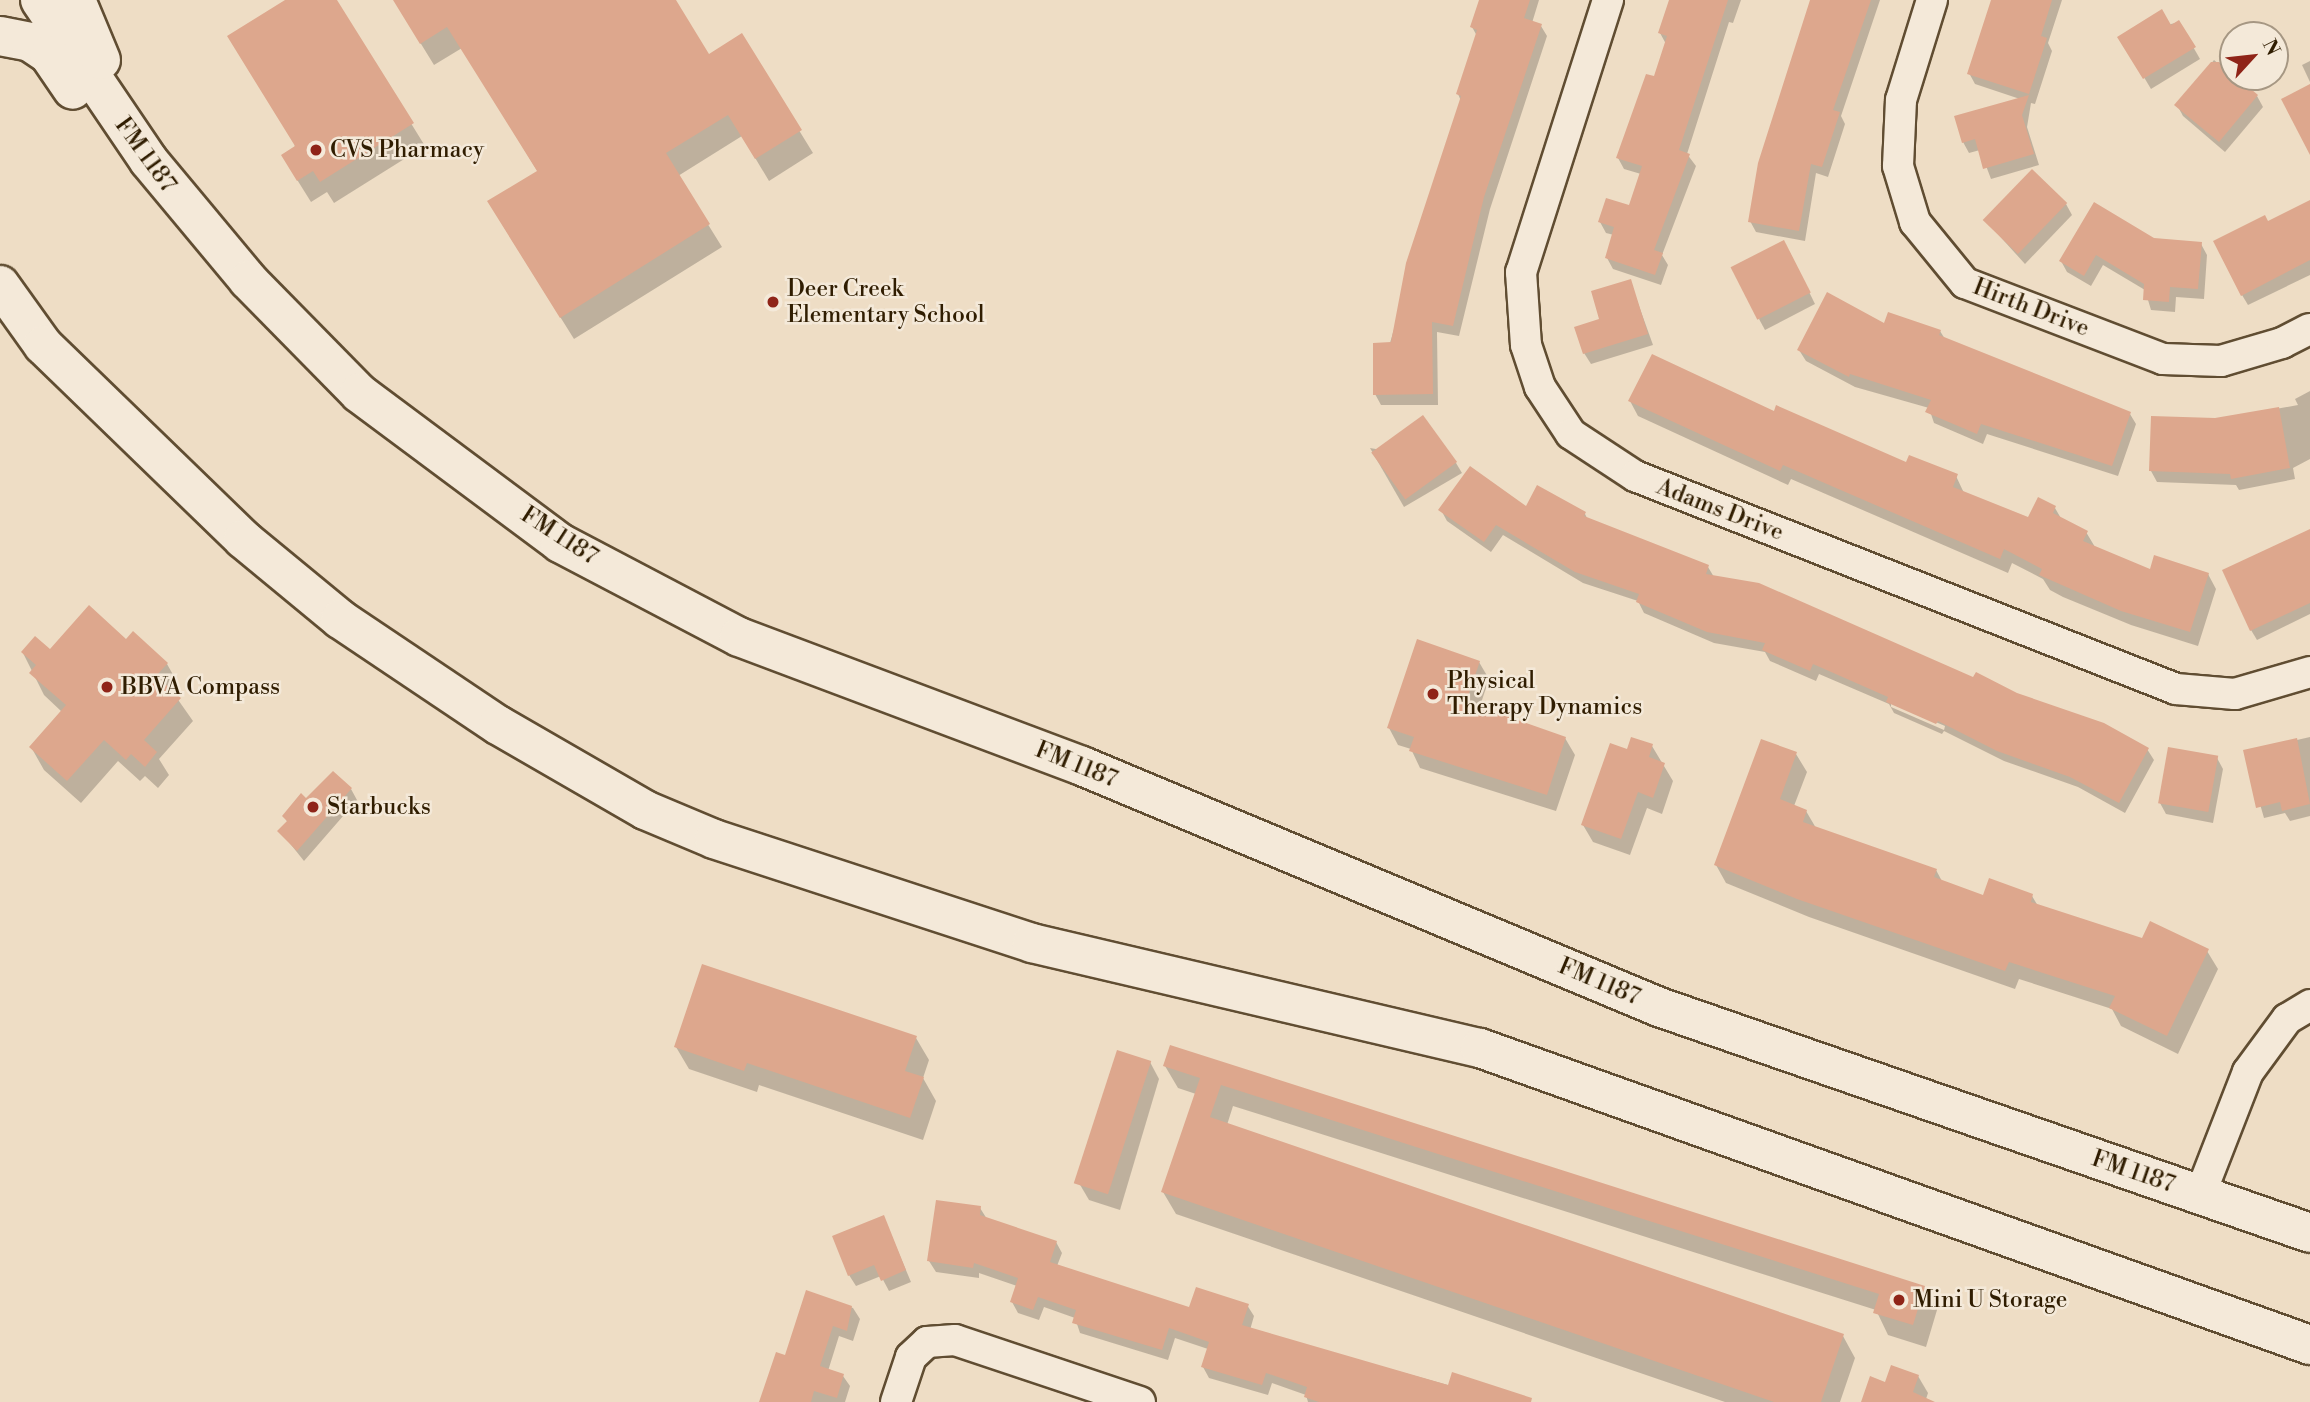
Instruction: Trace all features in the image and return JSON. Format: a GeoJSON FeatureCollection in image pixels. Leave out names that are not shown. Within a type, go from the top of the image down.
{"type":"FeatureCollection","features":[{"type":"Feature","properties":{"kind":"main road","name":"FM 1187"},"geometry":{"type":"LineString","coordinates":[[40,0],[105,99],[186,209],[247,280],[359,393],[405,432],[492,489],[560,542],[739,637],[1082,766],[1659,1007],[2310,1233]]}},
{"type":"Feature","properties":{"kind":"main road"},"geometry":{"type":"LineString","coordinates":[[76,0],[107,72],[105,99]]}},
{"type":"Feature","properties":{"kind":"main road"},"geometry":{"type":"LineString","coordinates":[[0,36],[30,42],[49,55],[169,225],[249,315],[366,422],[405,432]]}},
{"type":"Feature","properties":{"kind":"main road"},"geometry":{"type":"LineString","coordinates":[[0,285],[43,345],[243,539],[340,619],[498,725],[645,810],[714,839],[1032,943],[1480,1048],[2310,1345]]}},
{"type":"Feature","properties":{"kind":"main road"},"geometry":{"type":"LineString","coordinates":[[0,311],[15,332],[43,345]]}},
{"type":"Feature","properties":{"kind":"street","name":"Adams Drive"},"geometry":{"type":"LineString","coordinates":[[1608,0],[1521,272],[1526,345],[1540,387],[1571,434],[1635,477],[2176,689],[2235,694],[2310,672]]}},
{"type":"Feature","properties":{"kind":"street","name":"Hirth Drive"},"geometry":{"type":"LineString","coordinates":[[1932,0],[1901,100],[1898,166],[1916,222],[1965,283],[2163,359],[2221,361],[2282,343],[2310,329]]}},
{"type":"Feature","properties":{"kind":"street"},"geometry":{"type":"LineString","coordinates":[[2200,1195],[2248,1072],[2287,1019],[2310,1006]]}},
{"type":"Feature","properties":{"kind":"street"},"geometry":{"type":"LineString","coordinates":[[896,1402],[911,1357],[927,1342],[955,1340],[1140,1402]]}},
{"type":"Feature","properties":{"kind":"building","name":"CVS Pharmacy"},"geometry":{"type":"Polygon","coordinates":[[[285,0],[337,0],[414,123],[320,182],[313,171],[297,181],[281,155],[295,146],[227,36],[285,0]]]}},
{"type":"Feature","properties":{"kind":"building"},"geometry":{"type":"Polygon","coordinates":[[[393,0],[676,0],[709,54],[742,33],[802,130],[755,159],[728,115],[666,153],[710,224],[560,318],[487,201],[537,171],[447,27],[420,44],[393,0]]]}},
{"type":"Feature","properties":{"kind":"building"},"geometry":{"type":"Polygon","coordinates":[[[1479,0],[1530,0],[1524,18],[1542,24],[1484,197],[1453,326],[1432,322],[1433,394],[1373,395],[1373,343],[1391,342],[1406,263],[1461,96],[1456,94],[1477,30],[1470,27],[1479,0]]]}},
{"type":"Feature","properties":{"kind":"building"},"geometry":{"type":"Polygon","coordinates":[[[1669,0],[1728,0],[1679,150],[1690,154],[1654,250],[1663,253],[1655,275],[1605,258],[1614,227],[1598,222],[1606,198],[1629,205],[1642,166],[1616,158],[1646,74],[1654,76],[1667,36],[1658,33],[1669,0]]]}},
{"type":"Feature","properties":{"kind":"building"},"geometry":{"type":"Polygon","coordinates":[[[1810,0],[1871,0],[1833,110],[1840,112],[1822,167],[1811,164],[1799,231],[1748,222],[1758,163],[1810,0]]]}},
{"type":"Feature","properties":{"kind":"building"},"geometry":{"type":"Polygon","coordinates":[[[1991,0],[2052,0],[2041,36],[2047,38],[2029,94],[1967,74],[1991,0]]]}},
{"type":"Feature","properties":{"kind":"building"},"geometry":{"type":"Polygon","coordinates":[[[2162,9],[2171,25],[2179,20],[2196,47],[2143,79],[2117,37],[2162,9]]]}},
{"type":"Feature","properties":{"kind":"building"},"geometry":{"type":"Polygon","coordinates":[[[2211,62],[2219,62],[2219,91],[2253,91],[2258,95],[2219,142],[2174,105],[2211,62]]]}},
{"type":"Feature","properties":{"kind":"building"},"geometry":{"type":"Polygon","coordinates":[[[2310,84],[2310,155],[2281,99],[2310,84]]]}},
{"type":"Feature","properties":{"kind":"building"},"geometry":{"type":"Polygon","coordinates":[[[2029,95],[2022,115],[2034,154],[1983,169],[1975,139],[1962,143],[1954,116],[2029,95]]]}},
{"type":"Feature","properties":{"kind":"building"},"geometry":{"type":"Polygon","coordinates":[[[2032,169],[2067,203],[2018,254],[1983,220],[2032,169]]]}},
{"type":"Feature","properties":{"kind":"building"},"geometry":{"type":"Polygon","coordinates":[[[2310,200],[2310,260],[2241,296],[2213,241],[2265,215],[2268,221],[2310,200]]]}},
{"type":"Feature","properties":{"kind":"building"},"geometry":{"type":"Polygon","coordinates":[[[2094,202],[2154,238],[2202,242],[2198,289],[2170,287],[2169,302],[2143,300],[2144,284],[2096,255],[2084,276],[2059,261],[2094,202]]]}},
{"type":"Feature","properties":{"kind":"building"},"geometry":{"type":"Polygon","coordinates":[[[1784,240],[1811,293],[1757,320],[1731,267],[1784,240]]]}},
{"type":"Feature","properties":{"kind":"building"},"geometry":{"type":"Polygon","coordinates":[[[1631,279],[1648,334],[1583,354],[1574,327],[1599,319],[1591,291],[1631,279]]]}},
{"type":"Feature","properties":{"kind":"building"},"geometry":{"type":"Polygon","coordinates":[[[1827,292],[1884,323],[1888,312],[1941,330],[1939,335],[2131,412],[2112,466],[1981,424],[1977,434],[1925,412],[1931,400],[1850,374],[1849,377],[1797,350],[1827,292]]]}},
{"type":"Feature","properties":{"kind":"building"},"geometry":{"type":"Polygon","coordinates":[[[1652,354],[1774,411],[1776,405],[1906,462],[1909,455],[1958,474],[1953,487],[2028,517],[2038,497],[2056,506],[2053,513],[2088,531],[2083,541],[2150,569],[2154,555],[2209,573],[2190,632],[2121,611],[2039,575],[2042,569],[2004,549],[2000,559],[1783,465],[1780,471],[1628,401],[1652,354]]]}},
{"type":"Feature","properties":{"kind":"building"},"geometry":{"type":"Polygon","coordinates":[[[2279,407],[2290,468],[2231,479],[2230,474],[2149,471],[2151,416],[2215,418],[2279,407]]]}},
{"type":"Feature","properties":{"kind":"building"},"geometry":{"type":"Polygon","coordinates":[[[1423,415],[1457,462],[1405,500],[1371,453],[1423,415]]]}},
{"type":"Feature","properties":{"kind":"building"},"geometry":{"type":"Polygon","coordinates":[[[1470,466],[1526,506],[1537,485],[1586,512],[1584,516],[1709,565],[1706,574],[1759,583],[1973,677],[1976,672],[2017,693],[2104,723],[2149,748],[2119,803],[2070,777],[1997,751],[1938,721],[1936,724],[1886,702],[1888,697],[1813,664],[1810,671],[1762,650],[1765,643],[1707,632],[1636,602],[1639,594],[1575,572],[1496,525],[1484,542],[1438,510],[1470,466]]]}},
{"type":"Feature","properties":{"kind":"building"},"geometry":{"type":"Polygon","coordinates":[[[2310,529],[2310,603],[2250,631],[2222,570],[2310,529]]]}},
{"type":"Feature","properties":{"kind":"building","name":"BBVA Compass"},"geometry":{"type":"Polygon","coordinates":[[[89,605],[126,639],[133,631],[168,663],[156,676],[181,698],[144,740],[157,752],[145,767],[131,754],[126,760],[104,740],[67,781],[29,747],[66,705],[29,673],[36,665],[21,652],[35,636],[50,649],[89,605]]]}},
{"type":"Feature","properties":{"kind":"building"},"geometry":{"type":"Polygon","coordinates":[[[1417,639],[1480,661],[1466,702],[1566,737],[1547,795],[1409,751],[1414,737],[1387,728],[1417,639]]]}},
{"type":"Feature","properties":{"kind":"building"},"geometry":{"type":"Polygon","coordinates":[[[1631,737],[1653,744],[1649,757],[1665,763],[1653,798],[1638,792],[1621,839],[1581,825],[1610,743],[1627,749],[1631,737]]]}},
{"type":"Feature","properties":{"kind":"building"},"geometry":{"type":"Polygon","coordinates":[[[2297,738],[2310,804],[2282,811],[2280,802],[2256,808],[2243,750],[2297,738]]]}},
{"type":"Feature","properties":{"kind":"building"},"geometry":{"type":"Polygon","coordinates":[[[1761,739],[1797,752],[1780,799],[1807,810],[1803,822],[1937,869],[1934,877],[1983,895],[1989,878],[2033,894],[2031,902],[2142,938],[2150,921],[2209,949],[2167,1036],[2109,1008],[2115,996],[2009,962],[2005,971],[1797,899],[1714,865],[1761,739]]]}},
{"type":"Feature","properties":{"kind":"building"},"geometry":{"type":"Polygon","coordinates":[[[2168,747],[2218,756],[2208,812],[2158,803],[2168,747]]]}},
{"type":"Feature","properties":{"kind":"building","name":"Starbucks"},"geometry":{"type":"Polygon","coordinates":[[[333,771],[352,788],[297,851],[277,831],[287,821],[282,816],[301,793],[306,798],[333,771]]]}},
{"type":"Feature","properties":{"kind":"building"},"geometry":{"type":"Polygon","coordinates":[[[702,964],[917,1036],[905,1071],[924,1077],[910,1118],[747,1063],[744,1071],[674,1047],[702,964]]]}},
{"type":"Feature","properties":{"kind":"building"},"geometry":{"type":"Polygon","coordinates":[[[1170,1045],[1925,1286],[1913,1325],[1873,1313],[1879,1294],[1221,1085],[1210,1117],[1844,1334],[1821,1402],[1774,1402],[1161,1192],[1200,1078],[1163,1066],[1170,1045]]]}},
{"type":"Feature","properties":{"kind":"building"},"geometry":{"type":"Polygon","coordinates":[[[1117,1050],[1151,1061],[1108,1194],[1074,1183],[1117,1050]]]}},
{"type":"Feature","properties":{"kind":"building"},"geometry":{"type":"Polygon","coordinates":[[[936,1200],[981,1206],[980,1215],[1057,1241],[1050,1262],[1189,1307],[1196,1287],[1249,1304],[1242,1325],[1448,1385],[1452,1372],[1532,1398],[1531,1402],[1319,1402],[1304,1397],[1307,1387],[1266,1373],[1262,1385],[1201,1367],[1209,1342],[1169,1328],[1162,1350],[1072,1323],[1076,1310],[1038,1297],[1033,1310],[1010,1302],[1018,1278],[974,1263],[973,1268],[927,1261],[936,1200]]]}},
{"type":"Feature","properties":{"kind":"building"},"geometry":{"type":"Polygon","coordinates":[[[884,1215],[906,1270],[881,1281],[874,1265],[848,1276],[832,1236],[884,1215]]]}},
{"type":"Feature","properties":{"kind":"building"},"geometry":{"type":"Polygon","coordinates":[[[806,1290],[852,1306],[847,1331],[833,1326],[820,1366],[844,1374],[837,1398],[814,1391],[811,1402],[759,1402],[776,1352],[785,1355],[806,1290]]]}},
{"type":"Feature","properties":{"kind":"building"},"geometry":{"type":"Polygon","coordinates":[[[1891,1365],[1919,1375],[1913,1392],[1935,1402],[1861,1402],[1870,1376],[1885,1382],[1891,1365]]]}},
{"type":"Feature","properties":{"kind":"place","name":"CVS Pharmacy"},"geometry":{"type":"Point","coordinates":[316,150]}},
{"type":"Feature","properties":{"kind":"place","name":"Deer Creek Elementary School"},"geometry":{"type":"Point","coordinates":[773,302]}},
{"type":"Feature","properties":{"kind":"place","name":"BBVA Compass"},"geometry":{"type":"Point","coordinates":[107,687]}},
{"type":"Feature","properties":{"kind":"place","name":"Physical Therapy Dynamics"},"geometry":{"type":"Point","coordinates":[1433,694]}},
{"type":"Feature","properties":{"kind":"place","name":"Starbucks"},"geometry":{"type":"Point","coordinates":[313,807]}},
{"type":"Feature","properties":{"kind":"place","name":"Mini U Storage"},"geometry":{"type":"Point","coordinates":[1899,1300]}}]}
